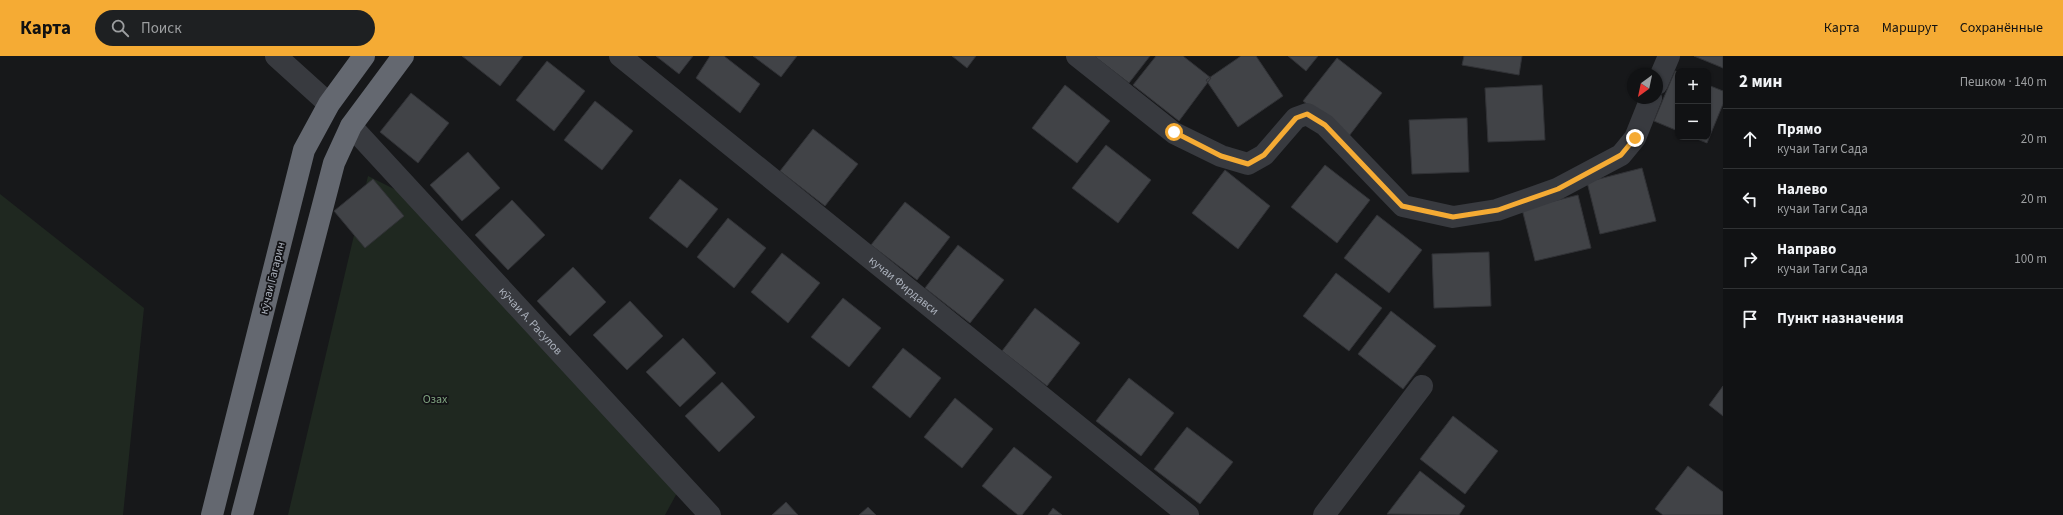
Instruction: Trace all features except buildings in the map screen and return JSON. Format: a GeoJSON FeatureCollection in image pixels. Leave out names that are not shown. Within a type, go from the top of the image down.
{"type":"FeatureCollection","features":[{"type":"Feature","properties":{"kind":"highway","name":"кӯчаи Гагарин"},"geometry":{"type":"LineString","coordinates":[[212,515],[304,150],[329,104],[364,56]]}},
{"type":"Feature","properties":{"kind":"highway"},"geometry":{"type":"LineString","coordinates":[[242,515],[334,162],[351,126],[403,56]]}},
{"type":"Feature","properties":{"kind":"street"},"geometry":{"type":"LineString","coordinates":[[276,56],[329,104]]}},
{"type":"Feature","properties":{"kind":"street","name":"кучаи Фирдавси"},"geometry":{"type":"LineString","coordinates":[[620,56],[1188,515]]}},
{"type":"Feature","properties":{"kind":"street"},"geometry":{"type":"LineString","coordinates":[[1077,56],[1174,132],[1221,156],[1248,164],[1264,155],[1296,118],[1307,114],[1325,125],[1402,206],[1453,217],[1498,210],[1558,189],[1621,155],[1635,138],[1649,104]]}},
{"type":"Feature","properties":{"kind":"street"},"geometry":{"type":"LineString","coordinates":[[1663,70],[1669,56]]}},
{"type":"Feature","properties":{"kind":"street","name":"кӯчаи А. Расулов"},"geometry":{"type":"LineString","coordinates":[[351,126],[710,515]]}},
{"type":"Feature","properties":{"kind":"street"},"geometry":{"type":"LineString","coordinates":[[1324,515],[1422,386]]}},
{"type":"Feature","properties":{"kind":"green space","name":"Озах"},"geometry":{"type":"Polygon","coordinates":[[[368,176],[410,197],[677,493],[665,515],[288,515],[368,176]]]}},
{"type":"Feature","properties":{"kind":"green space"},"geometry":{"type":"Polygon","coordinates":[[[0,194],[144,308],[123,515],[0,515],[0,194]]]}},
{"type":"Feature","properties":{"kind":"route"},"geometry":{"type":"LineString","coordinates":[[1174,132],[1221,156],[1248,164],[1264,155],[1296,118],[1307,114],[1325,125],[1402,206],[1453,217],[1498,210],[1558,189],[1621,155],[1635,138]]}}]}
